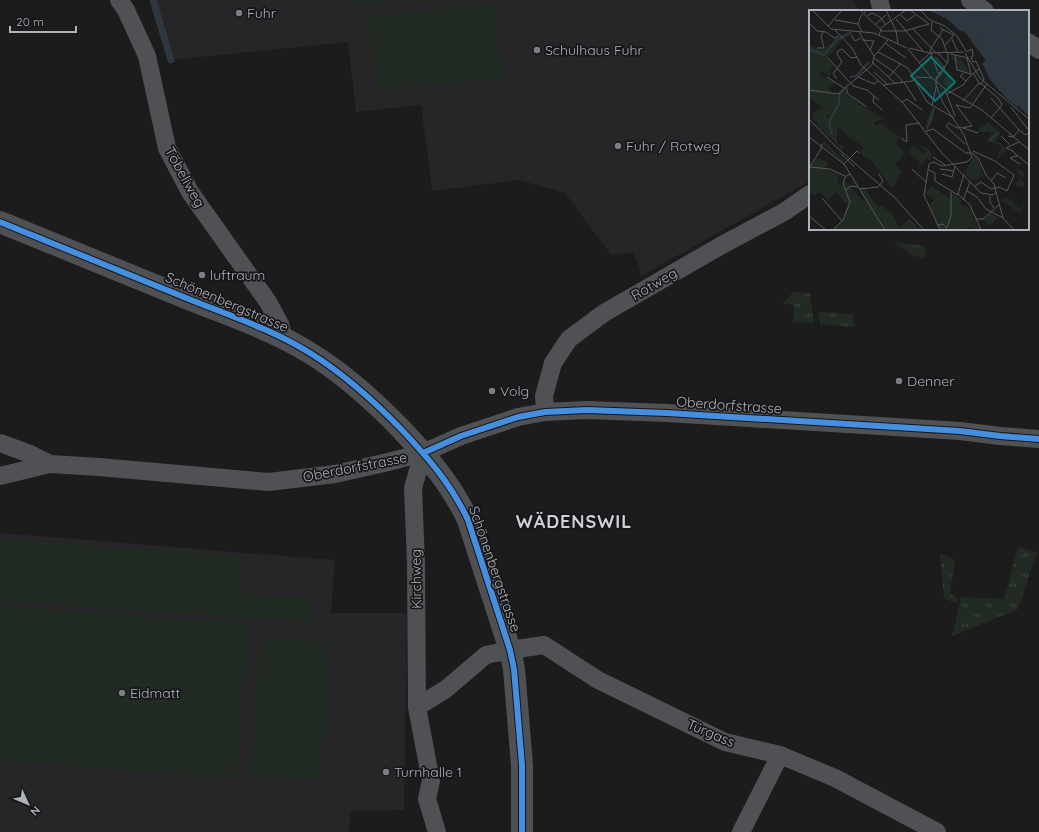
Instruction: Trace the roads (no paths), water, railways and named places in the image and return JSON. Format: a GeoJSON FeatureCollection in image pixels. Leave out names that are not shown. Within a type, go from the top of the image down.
{"type":"FeatureCollection","features":[{"type":"Feature","properties":{"kind":"street","name":"Töbeliweg"},"geometry":{"type":"LineString","coordinates":[[119,0],[126,10],[147,56],[167,148],[190,192],[268,302],[280,324],[284,339]]}},
{"type":"Feature","properties":{"kind":"street"},"geometry":{"type":"LineString","coordinates":[[879,0],[882,10]]}},
{"type":"Feature","properties":{"kind":"street"},"geometry":{"type":"LineString","coordinates":[[970,0],[984,10]]}},
{"type":"Feature","properties":{"kind":"street"},"geometry":{"type":"LineString","coordinates":[[1029,43],[1039,50]]}},
{"type":"Feature","properties":{"kind":"street","name":"Rotweg"},"geometry":{"type":"LineString","coordinates":[[545,412],[544,396],[553,363],[569,339],[604,313],[722,245],[784,212],[809,195]]}},
{"type":"Feature","properties":{"kind":"street","name":"Schönenbergstrasse"},"geometry":{"type":"LineString","coordinates":[[0,222],[261,328],[309,352],[322,360],[362,391],[389,416],[423,453],[447,482],[459,501],[468,520],[510,650],[516,682],[522,765],[522,832]]}},
{"type":"Feature","properties":{"kind":"street","name":"Oberdorfstrasse"},"geometry":{"type":"LineString","coordinates":[[0,476],[50,464],[269,482],[335,474],[423,453],[461,436],[518,417],[545,412],[587,410],[960,431],[1039,439]]}},
{"type":"Feature","properties":{"kind":"street"},"geometry":{"type":"LineString","coordinates":[[0,443],[30,454],[50,464]]}},
{"type":"Feature","properties":{"kind":"street","name":"Kirchweg"},"geometry":{"type":"LineString","coordinates":[[423,453],[413,488],[416,563],[417,707],[431,781],[427,800],[437,832]]}},
{"type":"Feature","properties":{"kind":"street","name":"Türgass"},"geometry":{"type":"LineString","coordinates":[[510,650],[544,645],[598,680],[725,742],[780,755],[835,778],[937,832]]}},
{"type":"Feature","properties":{"kind":"street"},"geometry":{"type":"LineString","coordinates":[[417,707],[446,689],[486,656],[510,650]]}},
{"type":"Feature","properties":{"kind":"street"},"geometry":{"type":"LineString","coordinates":[[741,832],[780,755]]}},
{"type":"Feature","properties":{"kind":"waterway"},"geometry":{"type":"LineString","coordinates":[[153,0],[171,60]]}},
{"type":"Feature","properties":{"kind":"place","name":"Fuhr"},"geometry":{"type":"Point","coordinates":[239,13]}},
{"type":"Feature","properties":{"kind":"place","name":"Schulhaus Fuhr"},"geometry":{"type":"Point","coordinates":[537,50]}},
{"type":"Feature","properties":{"kind":"place","name":"Fuhr / Rotweg"},"geometry":{"type":"Point","coordinates":[618,146]}},
{"type":"Feature","properties":{"kind":"place","name":"luftraum"},"geometry":{"type":"Point","coordinates":[202,275]}},
{"type":"Feature","properties":{"kind":"place","name":"Denner"},"geometry":{"type":"Point","coordinates":[899,381]}},
{"type":"Feature","properties":{"kind":"place","name":"Volg"},"geometry":{"type":"Point","coordinates":[492,391]}},
{"type":"Feature","properties":{"kind":"place","name":"Eidmatt"},"geometry":{"type":"Point","coordinates":[122,693]}},
{"type":"Feature","properties":{"kind":"place","name":"Turnhalle 1"},"geometry":{"type":"Point","coordinates":[386,772]}},
{"type":"Feature","properties":{"kind":"district","name":"WÄDENSWIL"},"geometry":{"type":"Point","coordinates":[574,522]}}]}
